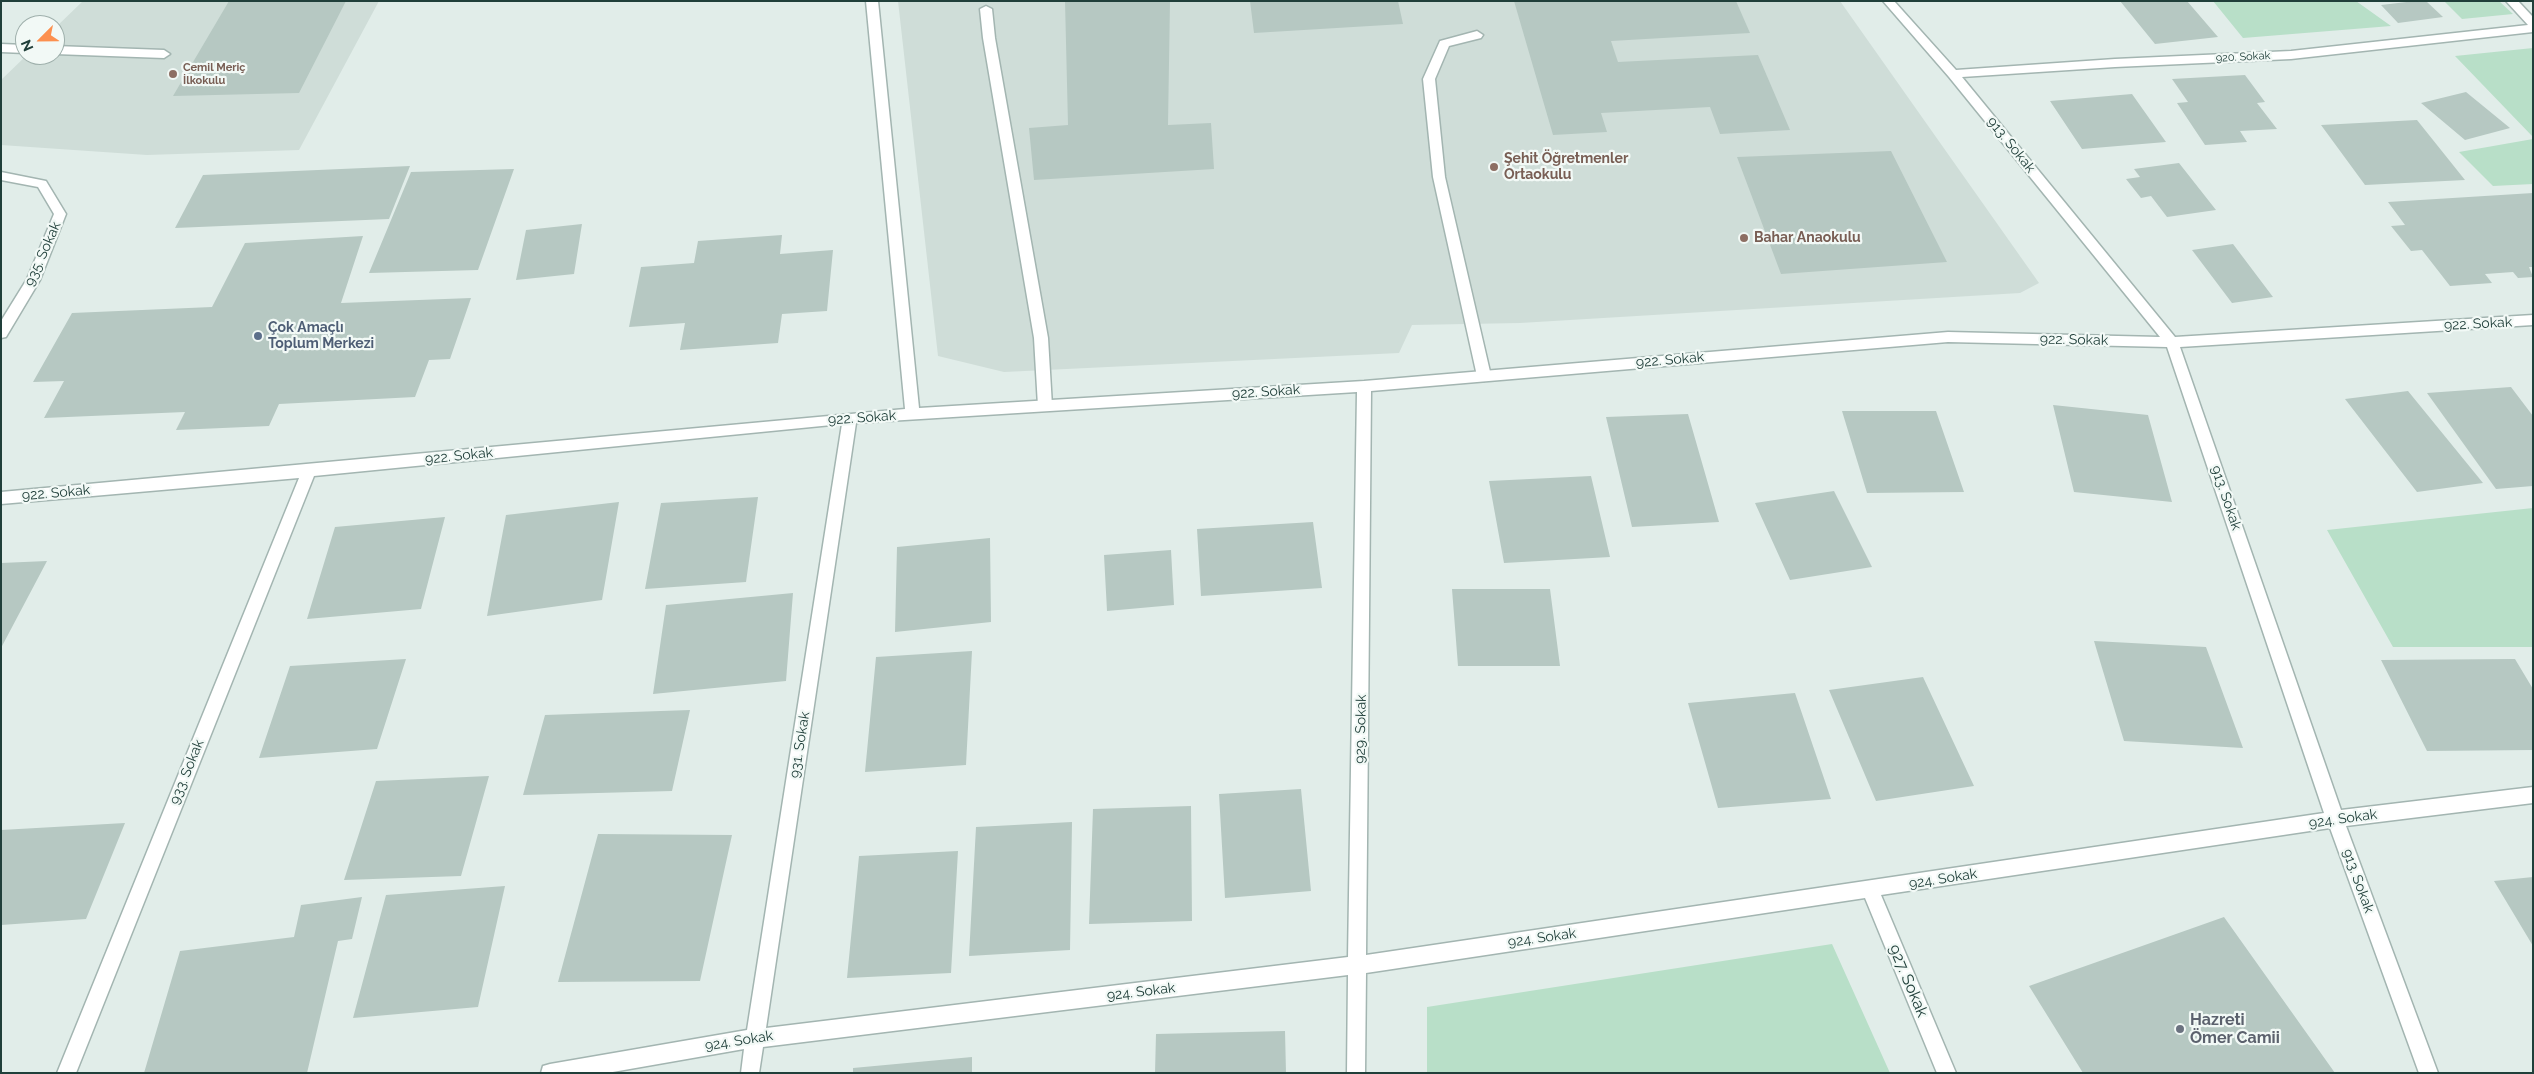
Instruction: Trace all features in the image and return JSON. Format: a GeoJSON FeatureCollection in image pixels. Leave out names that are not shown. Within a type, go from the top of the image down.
{"type":"FeatureCollection","features":[{"type":"Feature","properties":{"kind":"street"},"geometry":{"type":"LineString","coordinates":[[872,1],[913,414]]}},
{"type":"Feature","properties":{"kind":"street","name":"913. Sokak"},"geometry":{"type":"LineString","coordinates":[[1888,1],[1953,74],[2172,342],[2336,819],[2429,1073]]}},
{"type":"Feature","properties":{"kind":"street"},"geometry":{"type":"LineString","coordinates":[[2510,1],[2533,24]]}},
{"type":"Feature","properties":{"kind":"street"},"geometry":{"type":"LineString","coordinates":[[986,9],[989,38],[1041,338],[1045,406]]}},
{"type":"Feature","properties":{"kind":"street","name":"920. Sokak"},"geometry":{"type":"LineString","coordinates":[[1953,74],[2115,63],[2291,55],[2533,28]]}},
{"type":"Feature","properties":{"kind":"street"},"geometry":{"type":"LineString","coordinates":[[1477,35],[1444,44],[1429,79],[1438,177],[1484,376]]}},
{"type":"Feature","properties":{"kind":"street"},"geometry":{"type":"LineString","coordinates":[[1,48],[15,49]]}},
{"type":"Feature","properties":{"kind":"street"},"geometry":{"type":"LineString","coordinates":[[65,50],[164,54]]}},
{"type":"Feature","properties":{"kind":"street","name":"935. Sokak"},"geometry":{"type":"LineString","coordinates":[[1,176],[42,184],[60,214],[33,280],[1,333]]}},
{"type":"Feature","properties":{"kind":"street","name":"922. Sokak"},"geometry":{"type":"LineString","coordinates":[[1,498],[308,471],[850,418],[1364,386],[1948,337],[2172,342],[2533,320]]}},
{"type":"Feature","properties":{"kind":"street","name":"929. Sokak"},"geometry":{"type":"LineString","coordinates":[[1356,1073],[1359,965],[1364,386]]}},
{"type":"Feature","properties":{"kind":"street","name":"931. Sokak"},"geometry":{"type":"LineString","coordinates":[[750,1073],[850,418]]}},
{"type":"Feature","properties":{"kind":"street","name":"933. Sokak"},"geometry":{"type":"LineString","coordinates":[[66,1073],[308,471]]}},
{"type":"Feature","properties":{"kind":"street","name":"924. Sokak"},"geometry":{"type":"LineString","coordinates":[[550,1073],[756,1038],[1359,965],[2336,819],[2533,795]]}},
{"type":"Feature","properties":{"kind":"street","name":"927. Sokak"},"geometry":{"type":"LineString","coordinates":[[1870,890],[1947,1073]]}},
{"type":"Feature","properties":{"kind":"shaded area","name":"Cemil Meriç İlkokulu"},"geometry":{"type":"Polygon","coordinates":[[[83,1],[379,1],[299,150],[147,155],[1,145],[1,80],[17,65],[65,65],[65,18],[83,1]]]}},
{"type":"Feature","properties":{"kind":"shaded area"},"geometry":{"type":"Polygon","coordinates":[[[898,1],[1840,1],[2039,283],[2020,293],[1520,323],[1412,325],[1399,353],[1004,372],[938,356],[898,1]]]}},
{"type":"Feature","properties":{"kind":"green space"},"geometry":{"type":"Polygon","coordinates":[[[2213,1],[2356,1],[2391,26],[2243,38],[2213,1]]]}},
{"type":"Feature","properties":{"kind":"green space"},"geometry":{"type":"Polygon","coordinates":[[[2444,1],[2499,1],[2513,14],[2462,19],[2444,1]]]}},
{"type":"Feature","properties":{"kind":"green space"},"geometry":{"type":"Polygon","coordinates":[[[2533,48],[2533,137],[2455,56],[2533,48]]]}},
{"type":"Feature","properties":{"kind":"green space"},"geometry":{"type":"Polygon","coordinates":[[[2533,139],[2533,184],[2493,186],[2459,152],[2533,139]]]}},
{"type":"Feature","properties":{"kind":"green space"},"geometry":{"type":"Polygon","coordinates":[[[2533,508],[2533,647],[2393,647],[2327,530],[2533,508]]]}},
{"type":"Feature","properties":{"kind":"green space"},"geometry":{"type":"Polygon","coordinates":[[[1832,944],[1890,1073],[1427,1073],[1427,1007],[1832,944]]]}},
{"type":"Feature","properties":{"kind":"building"},"geometry":{"type":"Polygon","coordinates":[[[229,1],[346,1],[299,93],[173,96],[229,1]]]}},
{"type":"Feature","properties":{"kind":"building"},"geometry":{"type":"Polygon","coordinates":[[[1065,1],[1170,1],[1168,125],[1211,123],[1214,169],[1034,180],[1029,128],[1068,125],[1065,1]]]}},
{"type":"Feature","properties":{"kind":"building"},"geometry":{"type":"Polygon","coordinates":[[[1250,1],[1398,1],[1403,24],[1254,33],[1250,1]]]}},
{"type":"Feature","properties":{"kind":"building"},"geometry":{"type":"Polygon","coordinates":[[[1514,1],[1736,1],[1750,33],[1611,41],[1618,62],[1758,55],[1790,130],[1720,134],[1710,107],[1601,113],[1607,132],[1553,135],[1514,1]]]}},
{"type":"Feature","properties":{"kind":"building"},"geometry":{"type":"Polygon","coordinates":[[[2120,1],[2187,1],[2218,37],[2155,44],[2120,1]]]}},
{"type":"Feature","properties":{"kind":"building"},"geometry":{"type":"Polygon","coordinates":[[[2426,1],[2443,17],[2398,23],[2381,5],[2426,1]]]}},
{"type":"Feature","properties":{"kind":"building"},"geometry":{"type":"Polygon","coordinates":[[[2245,75],[2265,102],[2257,103],[2277,129],[2240,131],[2247,142],[2205,145],[2177,103],[2188,102],[2172,79],[2245,75]]]}},
{"type":"Feature","properties":{"kind":"building"},"geometry":{"type":"Polygon","coordinates":[[[2466,92],[2510,128],[2465,140],[2421,103],[2466,92]]]}},
{"type":"Feature","properties":{"kind":"building"},"geometry":{"type":"Polygon","coordinates":[[[2132,94],[2166,142],[2082,149],[2050,101],[2132,94]]]}},
{"type":"Feature","properties":{"kind":"building"},"geometry":{"type":"Polygon","coordinates":[[[2417,120],[2465,180],[2365,185],[2321,125],[2417,120]]]}},
{"type":"Feature","properties":{"kind":"building"},"geometry":{"type":"Polygon","coordinates":[[[1891,151],[1947,262],[1781,274],[1737,157],[1891,151]]]}},
{"type":"Feature","properties":{"kind":"building"},"geometry":{"type":"Polygon","coordinates":[[[2179,163],[2216,210],[2167,217],[2151,196],[2141,198],[2126,179],[2140,177],[2134,169],[2179,163]]]}},
{"type":"Feature","properties":{"kind":"building"},"geometry":{"type":"Polygon","coordinates":[[[410,166],[389,219],[175,228],[203,175],[410,166]]]}},
{"type":"Feature","properties":{"kind":"building"},"geometry":{"type":"Polygon","coordinates":[[[514,169],[478,270],[369,273],[411,172],[514,169]]]}},
{"type":"Feature","properties":{"kind":"building"},"geometry":{"type":"Polygon","coordinates":[[[2533,193],[2533,267],[2529,267],[2533,277],[2518,278],[2513,272],[2485,274],[2492,283],[2450,286],[2422,250],[2411,251],[2391,226],[2405,225],[2388,202],[2533,193]]]}},
{"type":"Feature","properties":{"kind":"building"},"geometry":{"type":"Polygon","coordinates":[[[582,224],[574,274],[516,280],[526,230],[582,224]]]}},
{"type":"Feature","properties":{"kind":"building"},"geometry":{"type":"Polygon","coordinates":[[[782,235],[780,254],[833,250],[827,311],[782,314],[778,343],[680,350],[685,323],[629,327],[641,267],[694,263],[698,241],[782,235]]]}},
{"type":"Feature","properties":{"kind":"building","name":"Çok Amaçlı Toplum Merkezi"},"geometry":{"type":"Polygon","coordinates":[[[363,236],[341,303],[471,298],[450,359],[429,360],[415,397],[279,404],[269,426],[176,430],[185,412],[44,418],[64,381],[33,382],[72,313],[212,307],[245,243],[363,236]]]}},
{"type":"Feature","properties":{"kind":"building"},"geometry":{"type":"Polygon","coordinates":[[[2233,244],[2273,297],[2232,303],[2192,250],[2233,244]]]}},
{"type":"Feature","properties":{"kind":"building"},"geometry":{"type":"Polygon","coordinates":[[[2511,387],[2533,416],[2533,486],[2496,489],[2427,393],[2511,387]]]}},
{"type":"Feature","properties":{"kind":"building"},"geometry":{"type":"Polygon","coordinates":[[[2408,391],[2483,483],[2417,492],[2345,399],[2408,391]]]}},
{"type":"Feature","properties":{"kind":"building"},"geometry":{"type":"Polygon","coordinates":[[[2053,405],[2148,415],[2172,502],[2074,492],[2053,405]]]}},
{"type":"Feature","properties":{"kind":"building"},"geometry":{"type":"Polygon","coordinates":[[[1842,411],[1936,411],[1964,492],[1867,493],[1842,411]]]}},
{"type":"Feature","properties":{"kind":"building"},"geometry":{"type":"Polygon","coordinates":[[[1688,414],[1719,522],[1632,527],[1606,417],[1688,414]]]}},
{"type":"Feature","properties":{"kind":"building"},"geometry":{"type":"Polygon","coordinates":[[[1591,476],[1610,557],[1504,563],[1489,481],[1591,476]]]}},
{"type":"Feature","properties":{"kind":"building"},"geometry":{"type":"Polygon","coordinates":[[[1834,491],[1872,567],[1790,580],[1755,503],[1834,491]]]}},
{"type":"Feature","properties":{"kind":"building"},"geometry":{"type":"Polygon","coordinates":[[[758,497],[746,582],[645,589],[661,503],[758,497]]]}},
{"type":"Feature","properties":{"kind":"building"},"geometry":{"type":"Polygon","coordinates":[[[619,502],[602,600],[487,616],[506,515],[619,502]]]}},
{"type":"Feature","properties":{"kind":"building"},"geometry":{"type":"Polygon","coordinates":[[[445,517],[421,609],[307,619],[335,527],[445,517]]]}},
{"type":"Feature","properties":{"kind":"building"},"geometry":{"type":"Polygon","coordinates":[[[1313,522],[1322,588],[1201,596],[1197,529],[1313,522]]]}},
{"type":"Feature","properties":{"kind":"building"},"geometry":{"type":"Polygon","coordinates":[[[990,538],[991,622],[895,632],[897,547],[990,538]]]}},
{"type":"Feature","properties":{"kind":"building"},"geometry":{"type":"Polygon","coordinates":[[[1171,550],[1174,605],[1107,611],[1104,555],[1171,550]]]}},
{"type":"Feature","properties":{"kind":"building"},"geometry":{"type":"Polygon","coordinates":[[[47,561],[1,648],[1,563],[47,561]]]}},
{"type":"Feature","properties":{"kind":"building"},"geometry":{"type":"Polygon","coordinates":[[[1452,589],[1550,589],[1560,666],[1458,666],[1452,589]]]}},
{"type":"Feature","properties":{"kind":"building"},"geometry":{"type":"Polygon","coordinates":[[[793,593],[786,681],[653,694],[666,605],[793,593]]]}},
{"type":"Feature","properties":{"kind":"building"},"geometry":{"type":"Polygon","coordinates":[[[2094,641],[2206,647],[2243,748],[2124,741],[2094,641]]]}},
{"type":"Feature","properties":{"kind":"building"},"geometry":{"type":"Polygon","coordinates":[[[972,651],[966,765],[865,772],[876,657],[972,651]]]}},
{"type":"Feature","properties":{"kind":"building"},"geometry":{"type":"Polygon","coordinates":[[[406,659],[377,749],[259,758],[290,666],[406,659]]]}},
{"type":"Feature","properties":{"kind":"building"},"geometry":{"type":"Polygon","coordinates":[[[2515,659],[2533,689],[2533,750],[2427,751],[2381,660],[2515,659]]]}},
{"type":"Feature","properties":{"kind":"building"},"geometry":{"type":"Polygon","coordinates":[[[1923,677],[1974,786],[1876,801],[1829,690],[1923,677]]]}},
{"type":"Feature","properties":{"kind":"building"},"geometry":{"type":"Polygon","coordinates":[[[1795,693],[1831,799],[1718,808],[1688,703],[1795,693]]]}},
{"type":"Feature","properties":{"kind":"building"},"geometry":{"type":"Polygon","coordinates":[[[690,710],[672,791],[523,795],[545,715],[690,710]]]}},
{"type":"Feature","properties":{"kind":"building"},"geometry":{"type":"Polygon","coordinates":[[[489,776],[461,876],[344,880],[376,781],[489,776]]]}},
{"type":"Feature","properties":{"kind":"building"},"geometry":{"type":"Polygon","coordinates":[[[1301,789],[1311,891],[1225,898],[1219,794],[1301,789]]]}},
{"type":"Feature","properties":{"kind":"building"},"geometry":{"type":"Polygon","coordinates":[[[1191,806],[1192,921],[1089,924],[1093,809],[1191,806]]]}},
{"type":"Feature","properties":{"kind":"building"},"geometry":{"type":"Polygon","coordinates":[[[1072,822],[1070,950],[969,956],[976,827],[1072,822]]]}},
{"type":"Feature","properties":{"kind":"building"},"geometry":{"type":"Polygon","coordinates":[[[125,823],[86,919],[1,925],[1,830],[125,823]]]}},
{"type":"Feature","properties":{"kind":"building"},"geometry":{"type":"Polygon","coordinates":[[[598,834],[732,835],[700,981],[558,982],[598,834]]]}},
{"type":"Feature","properties":{"kind":"building"},"geometry":{"type":"Polygon","coordinates":[[[958,851],[951,973],[847,978],[859,856],[958,851]]]}},
{"type":"Feature","properties":{"kind":"building"},"geometry":{"type":"Polygon","coordinates":[[[2533,877],[2533,946],[2494,881],[2533,877]]]}},
{"type":"Feature","properties":{"kind":"building"},"geometry":{"type":"Polygon","coordinates":[[[505,886],[478,1007],[353,1018],[386,895],[505,886]]]}},
{"type":"Feature","properties":{"kind":"building"},"geometry":{"type":"Polygon","coordinates":[[[362,897],[352,939],[338,941],[307,1073],[144,1073],[180,951],[294,937],[301,905],[362,897]]]}},
{"type":"Feature","properties":{"kind":"building","name":"Hazreti Ömer Camii"},"geometry":{"type":"Polygon","coordinates":[[[2224,917],[2335,1073],[2083,1073],[2029,986],[2224,917]]]}},
{"type":"Feature","properties":{"kind":"building"},"geometry":{"type":"Polygon","coordinates":[[[1285,1031],[1286,1073],[1155,1073],[1156,1034],[1285,1031]]]}},
{"type":"Feature","properties":{"kind":"building"},"geometry":{"type":"Polygon","coordinates":[[[972,1057],[972,1073],[853,1073],[853,1068],[972,1057]]]}},
{"type":"Feature","properties":{"kind":"place","name":"Cemil Meriç İlkokulu"},"geometry":{"type":"Point","coordinates":[173,74]}},
{"type":"Feature","properties":{"kind":"place","name":"Şehit Öğretmenler Ortaokulu"},"geometry":{"type":"Point","coordinates":[1494,167]}},
{"type":"Feature","properties":{"kind":"place","name":"Bahar Anaokulu"},"geometry":{"type":"Point","coordinates":[1744,238]}},
{"type":"Feature","properties":{"kind":"place","name":"Çok Amaçlı Toplum Merkezi"},"geometry":{"type":"Point","coordinates":[258,336]}},
{"type":"Feature","properties":{"kind":"place","name":"Hazreti Ömer Camii"},"geometry":{"type":"Point","coordinates":[2180,1029]}}]}
